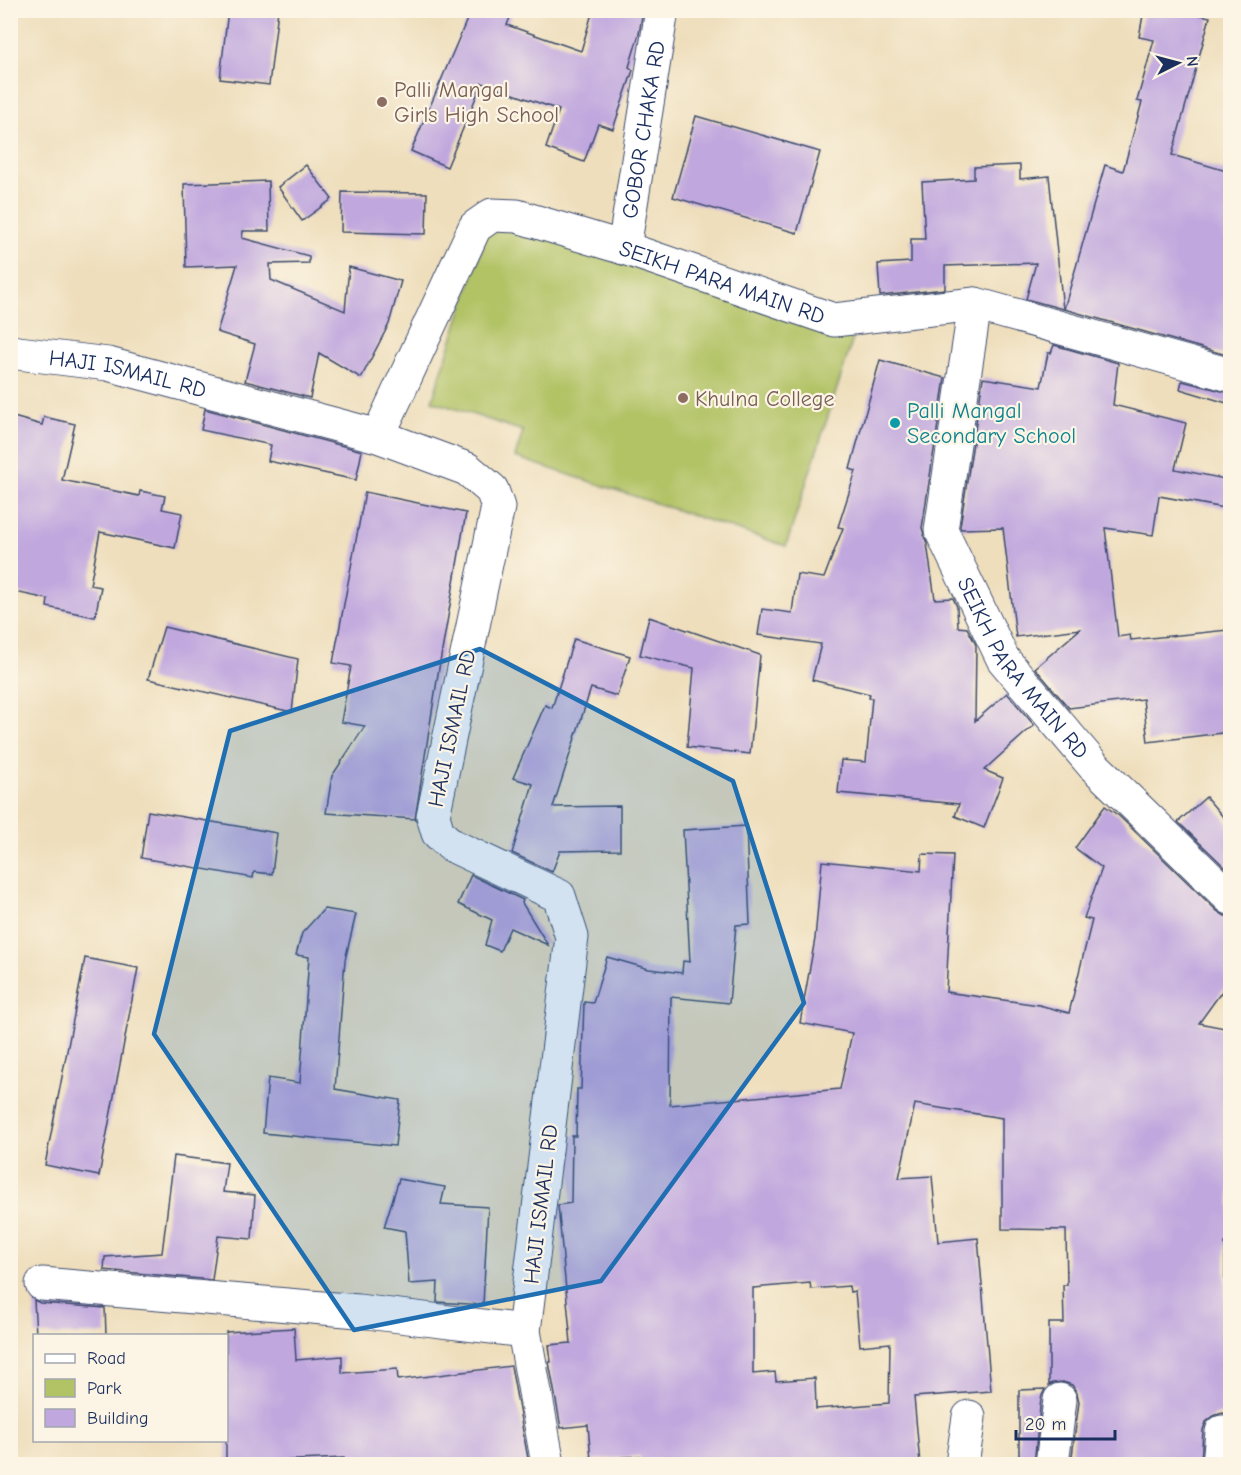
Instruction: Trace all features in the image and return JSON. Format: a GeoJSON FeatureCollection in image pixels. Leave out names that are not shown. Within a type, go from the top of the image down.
{"type":"FeatureCollection","features":[{"type":"Feature","properties":{"kind":"street","name":"GOBOR CHAKA RD"},"geometry":{"type":"LineString","coordinates":[[624,248],[662,10]]}},
{"type":"Feature","properties":{"kind":"street","name":"SEIKH PARA MAIN RD"},"geometry":{"type":"LineString","coordinates":[[378,436],[475,227],[492,216],[517,216],[624,248],[834,320],[975,304],[941,530],[1003,659],[1093,765],[1230,898]]}},
{"type":"Feature","properties":{"kind":"street"},"geometry":{"type":"LineString","coordinates":[[975,304],[1230,375]]}},
{"type":"Feature","properties":{"kind":"street","name":"HAJI ISMAIL RD"},"geometry":{"type":"LineString","coordinates":[[10,352],[108,364],[378,436],[467,469],[492,490],[498,507],[433,816],[438,833],[451,845],[559,896],[572,937],[525,1331],[548,1464]]}},
{"type":"Feature","properties":{"kind":"street"},"geometry":{"type":"LineString","coordinates":[[42,1284],[358,1311],[525,1331]]}},
{"type":"Feature","properties":{"kind":"street"},"geometry":{"type":"LineString","coordinates":[[1052,1464],[1060,1400]]}},
{"type":"Feature","properties":{"kind":"street"},"geometry":{"type":"LineString","coordinates":[[962,1464],[969,1417]]}},
{"type":"Feature","properties":{"kind":"street"},"geometry":{"type":"LineString","coordinates":[[1219,1464],[1222,1432]]}},
{"type":"Feature","properties":{"kind":"highlighted area"},"geometry":{"type":"Polygon","coordinates":[[[480,649],[733,781],[804,1003],[601,1281],[354,1330],[154,1034],[230,731],[480,649]]]}},
{"type":"Feature","properties":{"kind":"green space","name":"Khulna College"},"geometry":{"type":"Polygon","coordinates":[[[491,220],[853,339],[786,546],[515,457],[523,431],[432,401],[491,220]]]}},
{"type":"Feature","properties":{"kind":"building"},"geometry":{"type":"Polygon","coordinates":[[[228,10],[278,10],[269,85],[220,79],[228,10]]]}},
{"type":"Feature","properties":{"kind":"building"},"geometry":{"type":"Polygon","coordinates":[[[471,10],[513,10],[507,25],[581,51],[593,10],[643,10],[639,34],[629,67],[633,70],[613,129],[598,124],[584,162],[546,148],[559,110],[482,83],[447,167],[411,151],[471,10]]]}},
{"type":"Feature","properties":{"kind":"building"},"geometry":{"type":"Polygon","coordinates":[[[1144,10],[1177,10],[1210,17],[1172,155],[1230,172],[1230,356],[1064,309],[1105,165],[1123,171],[1142,102],[1137,101],[1154,40],[1139,37],[1144,10]]]}},
{"type":"Feature","properties":{"kind":"building"},"geometry":{"type":"Polygon","coordinates":[[[696,116],[820,152],[797,233],[673,197],[696,116]]]}},
{"type":"Feature","properties":{"kind":"building"},"geometry":{"type":"Polygon","coordinates":[[[306,165],[332,199],[302,221],[278,187],[306,165]]]}},
{"type":"Feature","properties":{"kind":"building"},"geometry":{"type":"Polygon","coordinates":[[[1020,165],[1020,179],[1049,176],[1063,309],[1026,299],[1036,263],[945,266],[945,289],[880,296],[878,264],[911,262],[911,239],[925,239],[922,182],[974,179],[974,167],[1020,165]]]}},
{"type":"Feature","properties":{"kind":"building"},"geometry":{"type":"Polygon","coordinates":[[[268,181],[269,231],[243,231],[242,238],[309,256],[309,263],[270,264],[271,280],[345,311],[349,267],[401,281],[389,324],[361,378],[319,353],[310,398],[245,381],[255,344],[217,332],[237,265],[186,267],[184,184],[268,181]]]}},
{"type":"Feature","properties":{"kind":"building"},"geometry":{"type":"Polygon","coordinates":[[[342,192],[427,193],[426,234],[341,232],[342,192]]]}},
{"type":"Feature","properties":{"kind":"building"},"geometry":{"type":"Polygon","coordinates":[[[1054,345],[1118,363],[1113,405],[1186,423],[1175,469],[1230,480],[1230,509],[1159,496],[1153,535],[1105,528],[1118,637],[1130,635],[1131,640],[1228,630],[1230,732],[1148,742],[1143,699],[1069,708],[1035,668],[1080,629],[1016,637],[1003,528],[961,529],[960,527],[983,378],[1041,387],[1048,353],[1051,353],[1054,345]]]}},
{"type":"Feature","properties":{"kind":"building"},"geometry":{"type":"Polygon","coordinates":[[[880,360],[945,378],[922,528],[927,544],[935,599],[953,598],[957,607],[958,627],[967,628],[976,645],[975,721],[1007,693],[1034,725],[984,770],[1003,778],[984,828],[955,816],[959,804],[838,793],[841,760],[866,762],[872,698],[869,698],[870,694],[812,680],[821,644],[758,635],[762,609],[792,613],[797,574],[824,578],[843,528],[838,527],[856,471],[850,469],[880,360]]]}},
{"type":"Feature","properties":{"kind":"building"},"geometry":{"type":"Polygon","coordinates":[[[1182,381],[1230,393],[1230,404],[1180,389],[1182,381]]]}},
{"type":"Feature","properties":{"kind":"building"},"geometry":{"type":"Polygon","coordinates":[[[205,409],[362,451],[356,480],[268,461],[271,445],[201,430],[205,409]]]}},
{"type":"Feature","properties":{"kind":"building"},"geometry":{"type":"Polygon","coordinates":[[[10,416],[42,425],[44,417],[75,424],[62,480],[139,496],[140,491],[165,496],[162,509],[182,513],[175,548],[100,532],[90,585],[101,587],[95,617],[47,607],[48,599],[10,591],[10,416]]]}},
{"type":"Feature","properties":{"kind":"building"},"geometry":{"type":"Polygon","coordinates":[[[365,492],[466,513],[415,819],[326,813],[332,776],[365,726],[341,722],[351,666],[333,663],[365,492]]]}},
{"type":"Feature","properties":{"kind":"building"},"geometry":{"type":"Polygon","coordinates":[[[649,617],[760,655],[750,754],[687,747],[694,668],[640,655],[649,617]]]}},
{"type":"Feature","properties":{"kind":"building"},"geometry":{"type":"Polygon","coordinates":[[[164,627],[298,659],[292,712],[148,679],[164,627]]]}},
{"type":"Feature","properties":{"kind":"building"},"geometry":{"type":"Polygon","coordinates":[[[574,639],[630,656],[617,696],[591,688],[553,807],[620,806],[620,850],[560,851],[552,872],[512,853],[533,784],[513,778],[545,705],[552,708],[574,639]]]}},
{"type":"Feature","properties":{"kind":"building"},"geometry":{"type":"Polygon","coordinates":[[[1206,797],[1230,825],[1230,872],[1178,822],[1206,797]]]}},
{"type":"Feature","properties":{"kind":"building"},"geometry":{"type":"Polygon","coordinates":[[[1105,806],[1119,816],[1217,911],[1230,916],[1230,980],[1199,1023],[1230,1029],[1230,1245],[1225,1243],[1225,1369],[1230,1369],[1230,1416],[1223,1413],[1215,1415],[1206,1422],[1203,1430],[1201,1464],[1071,1464],[1079,1402],[1077,1393],[1072,1385],[1063,1382],[1049,1385],[1049,1323],[1064,1323],[1063,1285],[1067,1285],[1066,1230],[1002,1229],[1002,1118],[915,1104],[899,1178],[932,1176],[938,1242],[978,1238],[991,1391],[914,1397],[920,1464],[640,1464],[640,1456],[591,1460],[588,1425],[561,1428],[549,1362],[551,1362],[549,1345],[571,1343],[558,1205],[571,1203],[572,1136],[576,1136],[577,1089],[581,1089],[584,1002],[593,1003],[607,957],[649,969],[682,973],[683,961],[690,962],[683,830],[746,826],[750,924],[736,925],[729,1003],[671,997],[670,1105],[840,1089],[852,1033],[800,1023],[815,939],[822,861],[921,871],[922,854],[953,855],[946,992],[1039,1005],[1069,1013],[1092,920],[1084,918],[1102,868],[1075,848],[1105,806]],[[810,1283],[753,1288],[753,1374],[775,1372],[776,1381],[815,1378],[816,1409],[889,1403],[890,1343],[860,1346],[855,1291],[850,1292],[849,1286],[811,1289],[810,1283]]]}},
{"type":"Feature","properties":{"kind":"building"},"geometry":{"type":"Polygon","coordinates":[[[148,811],[277,833],[272,874],[254,872],[253,878],[141,858],[148,811]]]}},
{"type":"Feature","properties":{"kind":"building"},"geometry":{"type":"Polygon","coordinates":[[[471,875],[523,900],[522,903],[548,945],[510,928],[500,951],[485,945],[492,920],[458,904],[471,875]]]}},
{"type":"Feature","properties":{"kind":"building"},"geometry":{"type":"Polygon","coordinates":[[[324,909],[356,914],[345,960],[335,1089],[400,1100],[395,1146],[263,1133],[268,1078],[300,1083],[309,957],[296,955],[302,933],[324,909]]]}},
{"type":"Feature","properties":{"kind":"building"},"geometry":{"type":"Polygon","coordinates":[[[85,958],[138,968],[99,1176],[45,1165],[85,958]]]}},
{"type":"Feature","properties":{"kind":"building"},"geometry":{"type":"Polygon","coordinates":[[[174,1156],[227,1163],[223,1192],[255,1195],[252,1239],[218,1236],[212,1280],[104,1270],[105,1257],[162,1253],[174,1156]]]}},
{"type":"Feature","properties":{"kind":"building"},"geometry":{"type":"Polygon","coordinates":[[[399,1179],[445,1187],[441,1204],[488,1207],[483,1305],[437,1302],[438,1282],[409,1284],[405,1231],[384,1227],[399,1179]]]}},
{"type":"Feature","properties":{"kind":"building"},"geometry":{"type":"Polygon","coordinates":[[[34,1300],[40,1303],[105,1308],[106,1334],[36,1334],[34,1300]]]}},
{"type":"Feature","properties":{"kind":"building"},"geometry":{"type":"Polygon","coordinates":[[[294,1328],[296,1360],[342,1356],[342,1373],[397,1369],[398,1380],[511,1366],[529,1464],[345,1464],[344,1458],[226,1463],[228,1334],[226,1332],[294,1328]]]}},
{"type":"Feature","properties":{"kind":"building"},"geometry":{"type":"Polygon","coordinates":[[[1045,1389],[1041,1398],[1034,1464],[1019,1464],[1019,1390],[1045,1389]]]}},
{"type":"Feature","properties":{"kind":"place","name":"Palli Mangal Girls High School"},"geometry":{"type":"Point","coordinates":[382,102]}},
{"type":"Feature","properties":{"kind":"place","name":"Khulna College"},"geometry":{"type":"Point","coordinates":[683,398]}},
{"type":"Feature","properties":{"kind":"place","name":"Palli Mangal Secondary School"},"geometry":{"type":"Point","coordinates":[895,423]}}]}
